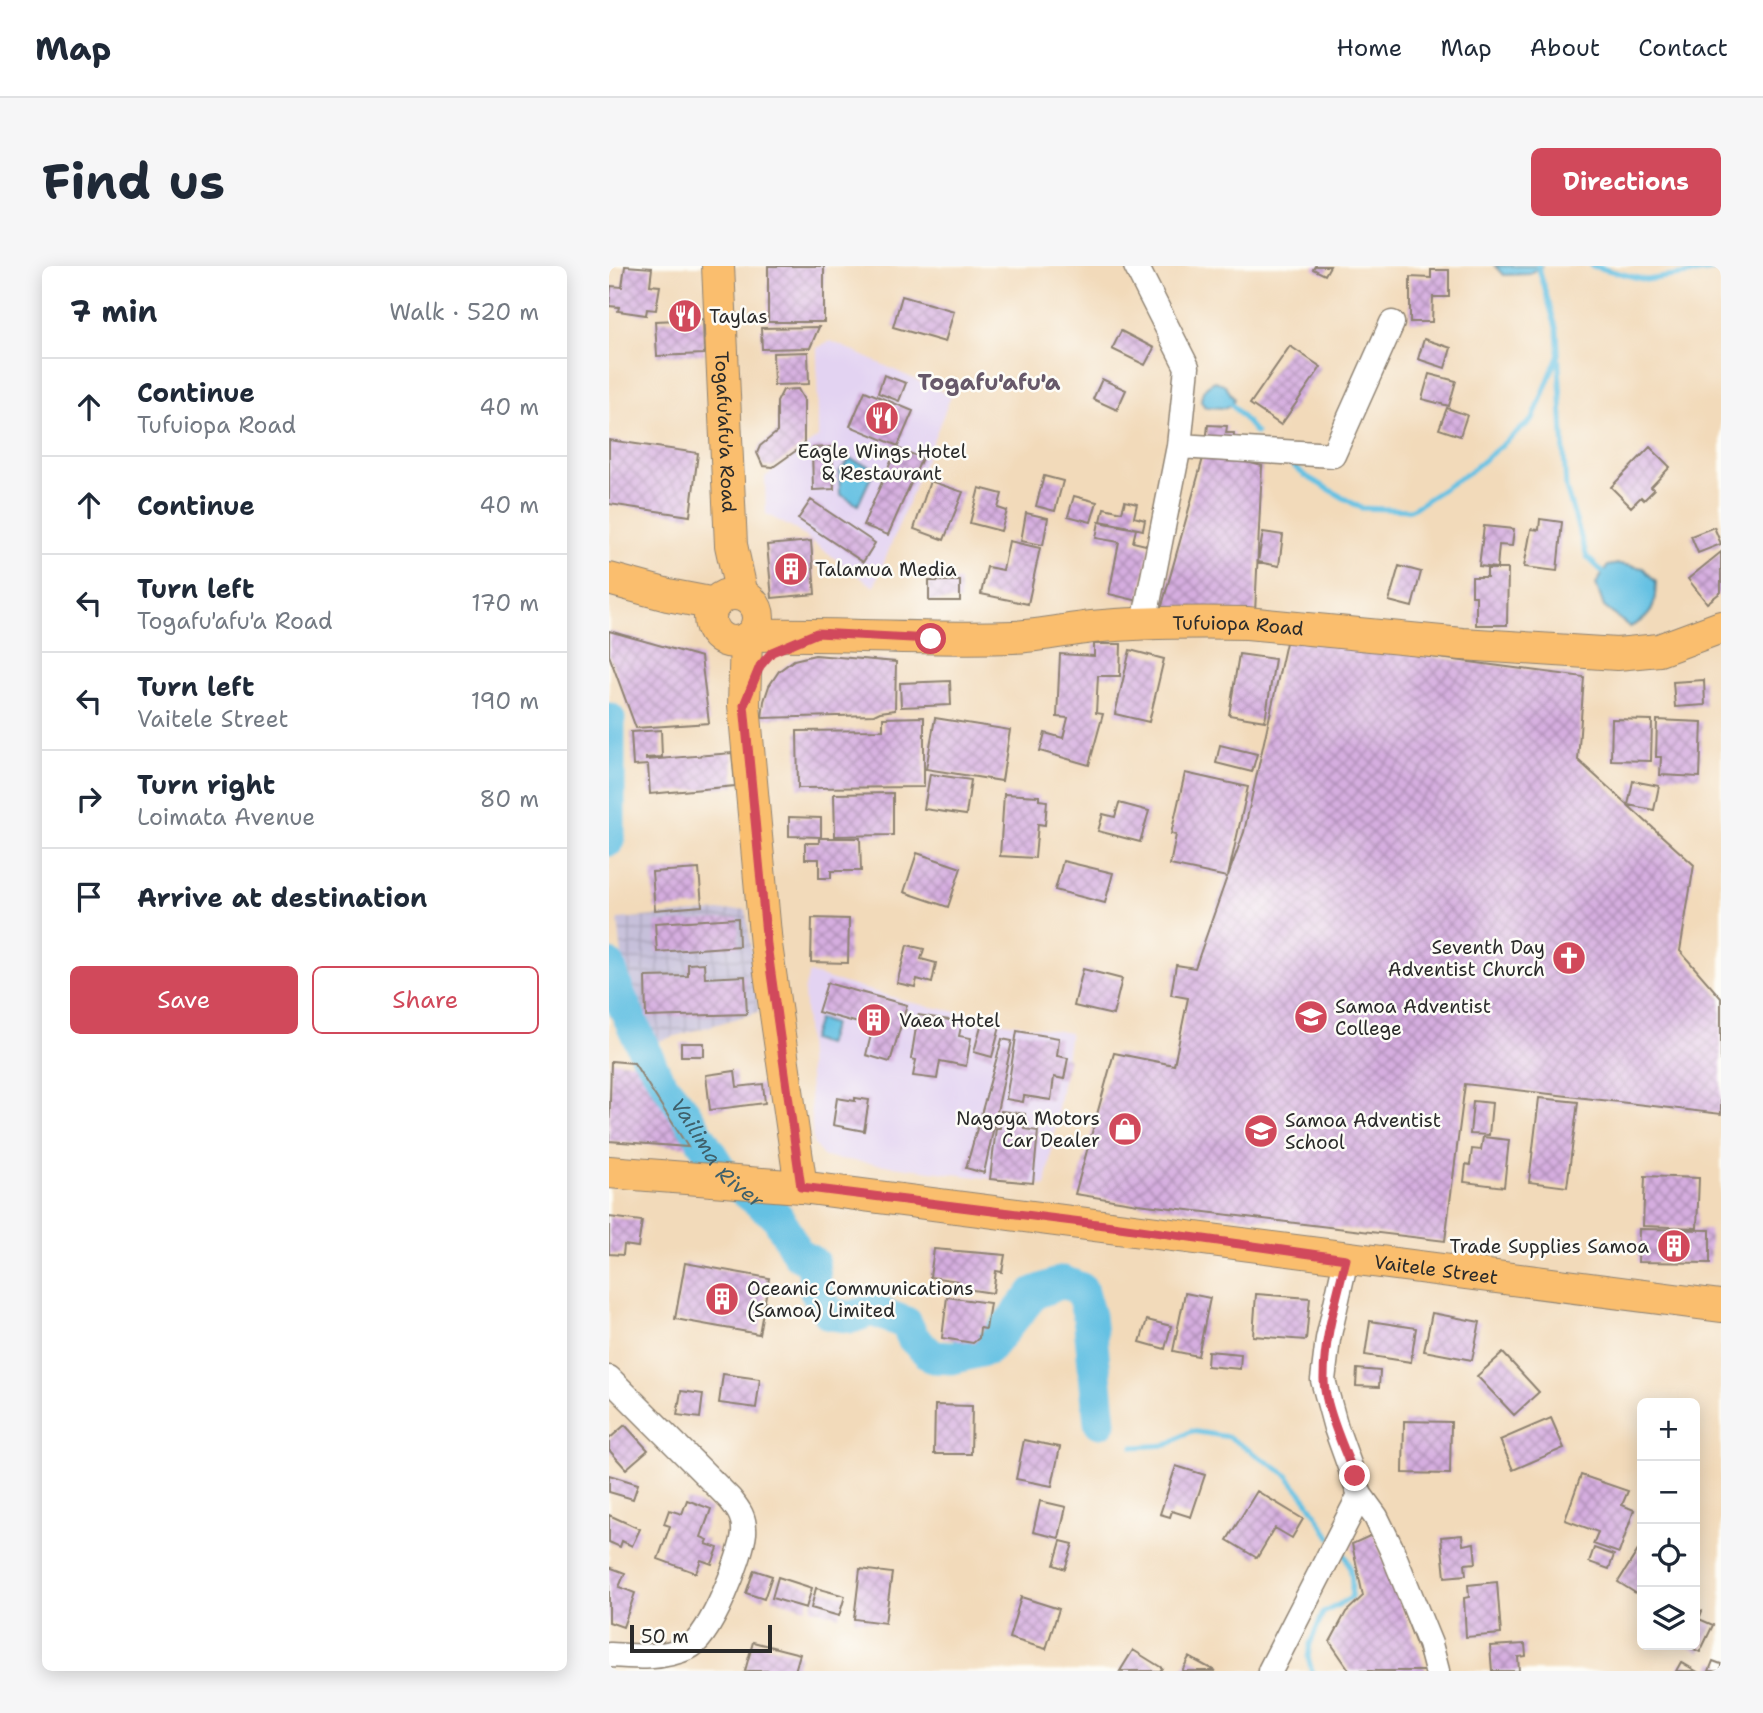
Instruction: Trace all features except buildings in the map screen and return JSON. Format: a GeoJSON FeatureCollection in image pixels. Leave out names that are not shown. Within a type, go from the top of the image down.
{"type":"FeatureCollection","features":[{"type":"Feature","properties":{"kind":"main road","name":"Togafu'afu'a Road"},"geometry":{"type":"LineString","coordinates":[[718,266],[733,618],[744,705]]}},
{"type":"Feature","properties":{"kind":"main road"},"geometry":{"type":"LineString","coordinates":[[668,595],[704,586],[716,574],[731,545]]}},
{"type":"Feature","properties":{"kind":"main road"},"geometry":{"type":"LineString","coordinates":[[609,579],[668,595],[733,618]]}},
{"type":"Feature","properties":{"kind":"main road","name":"Tufuiopa Road"},"geometry":{"type":"LineString","coordinates":[[733,618],[817,633],[951,639],[1018,637],[1143,623],[1247,623],[1489,647],[1617,653],[1659,650],[1721,626]]}},
{"type":"Feature","properties":{"kind":"main road"},"geometry":{"type":"LineString","coordinates":[[795,1187],[767,945],[744,705],[760,666],[772,652],[817,633]]}},
{"type":"Feature","properties":{"kind":"main road","name":"Vaitele Street"},"geometry":{"type":"LineString","coordinates":[[609,1172],[795,1187],[1721,1306]]}},
{"type":"Feature","properties":{"kind":"street"},"geometry":{"type":"LineString","coordinates":[[1136,266],[1187,366],[1179,446],[1143,623]]}},
{"type":"Feature","properties":{"kind":"street"},"geometry":{"type":"LineString","coordinates":[[1179,446],[1333,455],[1392,323]]}},
{"type":"Feature","properties":{"kind":"street"},"geometry":{"type":"LineString","coordinates":[[1346,1259],[1328,1339],[1323,1380],[1336,1429],[1360,1495],[1376,1517],[1391,1548],[1430,1644],[1437,1671]]}},
{"type":"Feature","properties":{"kind":"street"},"geometry":{"type":"LineString","coordinates":[[609,1378],[730,1499],[742,1514],[744,1532],[736,1563],[711,1622],[691,1646],[651,1658],[609,1656]]}},
{"type":"Feature","properties":{"kind":"street"},"geometry":{"type":"LineString","coordinates":[[1270,1671],[1360,1495]]}},
{"type":"Feature","properties":{"kind":"shaded area"},"geometry":{"type":"Polygon","coordinates":[[[831,341],[951,396],[874,587],[796,530],[766,514],[765,477],[818,437],[817,348],[831,341]]]}},
{"type":"Feature","properties":{"kind":"shaded area"},"geometry":{"type":"Polygon","coordinates":[[[746,909],[759,1012],[652,1043],[626,994],[618,919],[746,909]]]}},
{"type":"Feature","properties":{"kind":"shaded area"},"geometry":{"type":"Polygon","coordinates":[[[809,973],[913,1003],[1070,1033],[1046,1186],[824,1157],[813,1143],[804,991],[809,973]]]}},
{"type":"Feature","properties":{"kind":"water"},"geometry":{"type":"Polygon","coordinates":[[[1495,266],[1541,266],[1530,274],[1503,275],[1495,266]]]}},
{"type":"Feature","properties":{"kind":"water"},"geometry":{"type":"Polygon","coordinates":[[[1215,381],[1225,385],[1234,399],[1232,405],[1225,408],[1205,407],[1201,401],[1203,391],[1215,381]]]}},
{"type":"Feature","properties":{"kind":"water"},"geometry":{"type":"Polygon","coordinates":[[[850,459],[875,468],[858,505],[840,494],[839,472],[850,459]]]}},
{"type":"Feature","properties":{"kind":"water"},"geometry":{"type":"Polygon","coordinates":[[[1619,564],[1643,568],[1656,582],[1652,610],[1644,619],[1630,627],[1604,607],[1596,584],[1608,566],[1619,564]]]}},
{"type":"Feature","properties":{"kind":"water"},"geometry":{"type":"Polygon","coordinates":[[[818,1019],[833,1024],[826,1045],[811,1040],[818,1019]]]}},
{"type":"Feature","properties":{"kind":"waterway"},"geometry":{"type":"LineString","coordinates":[[1538,266],[1557,331],[1566,488],[1587,557],[1608,577]]}},
{"type":"Feature","properties":{"kind":"waterway"},"geometry":{"type":"LineString","coordinates":[[1592,266],[1646,280],[1721,269]]}},
{"type":"Feature","properties":{"kind":"waterway"},"geometry":{"type":"LineString","coordinates":[[1289,462],[1304,475],[1361,508],[1411,510],[1472,470],[1533,419],[1557,358]]}},
{"type":"Feature","properties":{"kind":"waterway"},"geometry":{"type":"LineString","coordinates":[[1232,405],[1256,433]]}},
{"type":"Feature","properties":{"kind":"waterway","name":"Vailima River"},"geometry":{"type":"LineString","coordinates":[[609,719],[609,840]]}},
{"type":"Feature","properties":{"kind":"waterway","name":"Vailima River"},"geometry":{"type":"LineString","coordinates":[[609,966],[619,995],[658,1080],[685,1113],[723,1174],[777,1216],[798,1254],[813,1263],[816,1291],[830,1314],[852,1317],[872,1310],[906,1323],[913,1338],[933,1357],[952,1358],[988,1349],[1034,1293],[1063,1282],[1081,1289],[1089,1316],[1100,1422]]}},
{"type":"Feature","properties":{"kind":"waterway","name":"Vailima River"},"geometry":{"type":"LineString","coordinates":[[1133,1447],[1167,1445],[1191,1431],[1229,1437],[1286,1474],[1307,1500],[1330,1537]]}},
{"type":"Feature","properties":{"kind":"waterway","name":"Vailima River"},"geometry":{"type":"LineString","coordinates":[[1312,1671],[1308,1657],[1310,1644],[1323,1613],[1351,1598],[1351,1573],[1341,1550]]}},
{"type":"Feature","properties":{"kind":"place","name":"Taylas"},"geometry":{"type":"Point","coordinates":[685,316]}},
{"type":"Feature","properties":{"kind":"place","name":"Eagle Wings Hotel & Restaurant"},"geometry":{"type":"Point","coordinates":[882,418]}},
{"type":"Feature","properties":{"kind":"place","name":"Talamua Media"},"geometry":{"type":"Point","coordinates":[791,569]}},
{"type":"Feature","properties":{"kind":"place","name":"Seventh Day Adventist Church"},"geometry":{"type":"Point","coordinates":[1569,958]}},
{"type":"Feature","properties":{"kind":"place","name":"Samoa Adventist College"},"geometry":{"type":"Point","coordinates":[1311,1017]}},
{"type":"Feature","properties":{"kind":"place","name":"Vaea Hotel"},"geometry":{"type":"Point","coordinates":[874,1020]}},
{"type":"Feature","properties":{"kind":"place","name":"Nagoya Motors Car Dealer"},"geometry":{"type":"Point","coordinates":[1125,1129]}},
{"type":"Feature","properties":{"kind":"place","name":"Samoa Adventist School"},"geometry":{"type":"Point","coordinates":[1261,1131]}},
{"type":"Feature","properties":{"kind":"place","name":"Trade Supplies Samoa"},"geometry":{"type":"Point","coordinates":[1674,1246]}},
{"type":"Feature","properties":{"kind":"place","name":"Oceanic Communications (Samoa) Limited"},"geometry":{"type":"Point","coordinates":[722,1299]}},
{"type":"Feature","properties":{"kind":"district","name":"Togafu'afu'a"},"geometry":{"type":"Point","coordinates":[989,382]}},
{"type":"Feature","properties":{"kind":"route"},"geometry":{"type":"LineString","coordinates":[[931,639],[817,633],[772,652],[760,666],[744,705],[767,945],[801,1187],[1105,1225],[1346,1259],[1328,1339],[1323,1380],[1336,1429],[1355,1476]]}}]}
